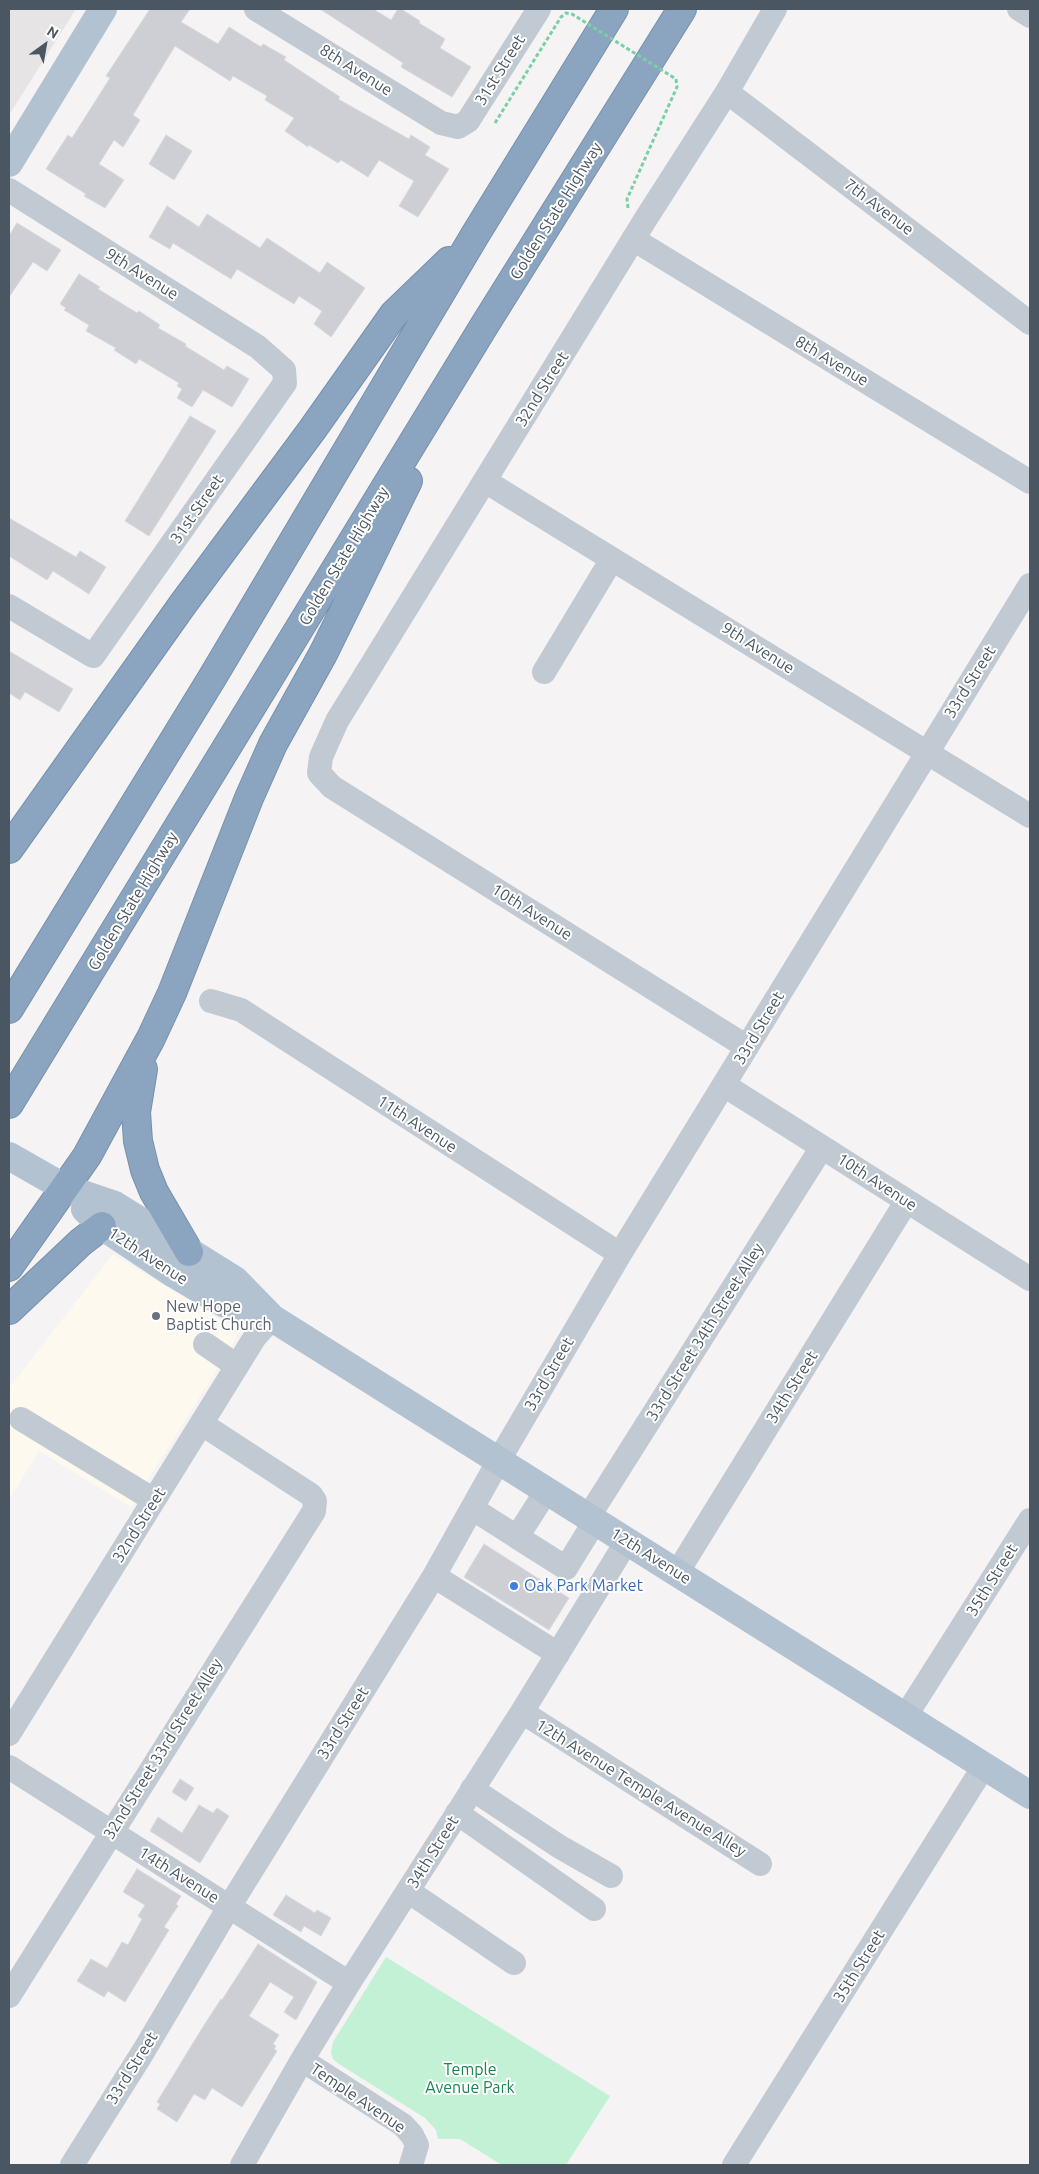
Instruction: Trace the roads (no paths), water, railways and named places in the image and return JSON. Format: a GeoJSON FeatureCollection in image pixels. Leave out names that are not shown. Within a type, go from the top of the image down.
{"type":"FeatureCollection","features":[{"type":"Feature","properties":{"kind":"highway"},"geometry":{"type":"LineString","coordinates":[[9,1009],[212,678],[475,235],[614,9]]}},
{"type":"Feature","properties":{"kind":"highway","name":"Golden State Highway"},"geometry":{"type":"LineString","coordinates":[[9,1104],[484,326],[682,9]]}},
{"type":"Feature","properties":{"kind":"highway"},"geometry":{"type":"LineString","coordinates":[[9,849],[183,604],[312,430],[394,314],[475,235]]}},
{"type":"Feature","properties":{"kind":"highway"},"geometry":{"type":"LineString","coordinates":[[9,1267],[56,1183],[87,1156],[151,1038],[172,993],[248,798],[273,744],[323,654],[484,326]]}},
{"type":"Feature","properties":{"kind":"highway"},"geometry":{"type":"LineString","coordinates":[[151,1038],[138,1093],[136,1112],[138,1142],[154,1192],[190,1252]]}},
{"type":"Feature","properties":{"kind":"highway"},"geometry":{"type":"LineString","coordinates":[[9,1310],[81,1242],[102,1226]]}},
{"type":"Feature","properties":{"kind":"main road"},"geometry":{"type":"LineString","coordinates":[[9,163],[103,9]]}},
{"type":"Feature","properties":{"kind":"main road","name":"12th Avenue"},"geometry":{"type":"LineString","coordinates":[[9,1156],[56,1183],[115,1205],[235,1280],[272,1318],[1030,1795]]}},
{"type":"Feature","properties":{"kind":"main road","name":"12th Avenue"},"geometry":{"type":"LineString","coordinates":[[56,1183],[102,1226],[174,1274],[225,1304],[272,1318]]}},
{"type":"Feature","properties":{"kind":"street","name":"8th Avenue"},"geometry":{"type":"LineString","coordinates":[[256,9],[441,123],[458,127]]}},
{"type":"Feature","properties":{"kind":"street","name":"31st Street"},"geometry":{"type":"LineString","coordinates":[[458,127],[468,121],[539,9]]}},
{"type":"Feature","properties":{"kind":"street","name":"32nd Street"},"geometry":{"type":"LineString","coordinates":[[319,773],[321,757],[338,721],[634,239],[727,92],[776,9]]}},
{"type":"Feature","properties":{"kind":"street"},"geometry":{"type":"LineString","coordinates":[[1019,9],[1030,16]]}},
{"type":"Feature","properties":{"kind":"street","name":"7th Avenue"},"geometry":{"type":"LineString","coordinates":[[727,92],[1030,323]]}},
{"type":"Feature","properties":{"kind":"street","name":"9th Avenue"},"geometry":{"type":"LineString","coordinates":[[9,190],[258,347],[275,361]]}},
{"type":"Feature","properties":{"kind":"street","name":"8th Avenue"},"geometry":{"type":"LineString","coordinates":[[634,239],[1030,482]]}},
{"type":"Feature","properties":{"kind":"street","name":"31st Street"},"geometry":{"type":"LineString","coordinates":[[9,606],[93,656],[285,383],[284,370],[275,361]]}},
{"type":"Feature","properties":{"kind":"street","name":"9th Avenue"},"geometry":{"type":"LineString","coordinates":[[485,481],[1030,816]]}},
{"type":"Feature","properties":{"kind":"street"},"geometry":{"type":"LineString","coordinates":[[544,672],[612,560]]}},
{"type":"Feature","properties":{"kind":"street","name":"33rd Street"},"geometry":{"type":"LineString","coordinates":[[72,2165],[143,2052],[229,1906],[434,1576],[499,1460],[620,1254],[1030,585]]}},
{"type":"Feature","properties":{"kind":"street","name":"10th Avenue"},"geometry":{"type":"LineString","coordinates":[[319,773],[332,787],[747,1047]]}},
{"type":"Feature","properties":{"kind":"street","name":"11th Avenue"},"geometry":{"type":"LineString","coordinates":[[211,1001],[241,1010],[620,1254]]}},
{"type":"Feature","properties":{"kind":"street","name":"10th Avenue"},"geometry":{"type":"LineString","coordinates":[[724,1085],[1030,1279]]}},
{"type":"Feature","properties":{"kind":"street","name":"33rd Street 34th Street Alley"},"geometry":{"type":"LineString","coordinates":[[566,1568],[592,1519],[822,1147]]}},
{"type":"Feature","properties":{"kind":"street","name":"34th Street"},"geometry":{"type":"LineString","coordinates":[[677,1573],[906,1202]]}},
{"type":"Feature","properties":{"kind":"street","name":"32nd Street"},"geometry":{"type":"LineString","coordinates":[[9,1734],[255,1337],[272,1318]]}},
{"type":"Feature","properties":{"kind":"street"},"geometry":{"type":"LineString","coordinates":[[204,1344],[237,1366]]}},
{"type":"Feature","properties":{"kind":"street"},"geometry":{"type":"LineString","coordinates":[[21,1419],[154,1500]]}},
{"type":"Feature","properties":{"kind":"street","name":"32nd Street 33rd Street Alley"},"geometry":{"type":"LineString","coordinates":[[9,1996],[110,1832],[314,1511],[315,1501],[310,1494],[202,1424]]}},
{"type":"Feature","properties":{"kind":"street"},"geometry":{"type":"LineString","coordinates":[[517,1537],[547,1490]]}},
{"type":"Feature","properties":{"kind":"street"},"geometry":{"type":"LineString","coordinates":[[473,1509],[598,1588]]}},
{"type":"Feature","properties":{"kind":"street","name":"35th Street"},"geometry":{"type":"LineString","coordinates":[[905,1717],[1030,1520]]}},
{"type":"Feature","properties":{"kind":"street","name":"34th Street"},"geometry":{"type":"LineString","coordinates":[[242,2165],[349,1983],[522,1712],[627,1541]]}},
{"type":"Feature","properties":{"kind":"street"},"geometry":{"type":"LineString","coordinates":[[434,1576],[558,1654]]}},
{"type":"Feature","properties":{"kind":"street","name":"12th Avenue Temple Avenue Alley"},"geometry":{"type":"LineString","coordinates":[[522,1712],[760,1864]]}},
{"type":"Feature","properties":{"kind":"street","name":"35th Street"},"geometry":{"type":"LineString","coordinates":[[734,2165],[984,1766]]}},
{"type":"Feature","properties":{"kind":"street","name":"14th Avenue"},"geometry":{"type":"LineString","coordinates":[[9,1767],[349,1983]]}},
{"type":"Feature","properties":{"kind":"street"},"geometry":{"type":"LineString","coordinates":[[472,1790],[560,1847],[611,1876]]}},
{"type":"Feature","properties":{"kind":"street"},"geometry":{"type":"LineString","coordinates":[[458,1813],[594,1910]]}},
{"type":"Feature","properties":{"kind":"street"},"geometry":{"type":"LineString","coordinates":[[408,1891],[514,1963]]}},
{"type":"Feature","properties":{"kind":"street","name":"Temple Avenue"},"geometry":{"type":"LineString","coordinates":[[302,2060],[403,2125],[412,2135],[417,2145],[411,2165]]}},
{"type":"Feature","properties":{"kind":"place","name":"New Hope Baptist Church"},"geometry":{"type":"Point","coordinates":[156,1316]}},
{"type":"Feature","properties":{"kind":"place","name":"Oak Park Market"},"geometry":{"type":"Point","coordinates":[514,1586]}},
{"type":"Feature","properties":{"kind":"park label","name":"Temple Avenue Park"},"geometry":{"type":"Point","coordinates":[470,2079]}}]}
